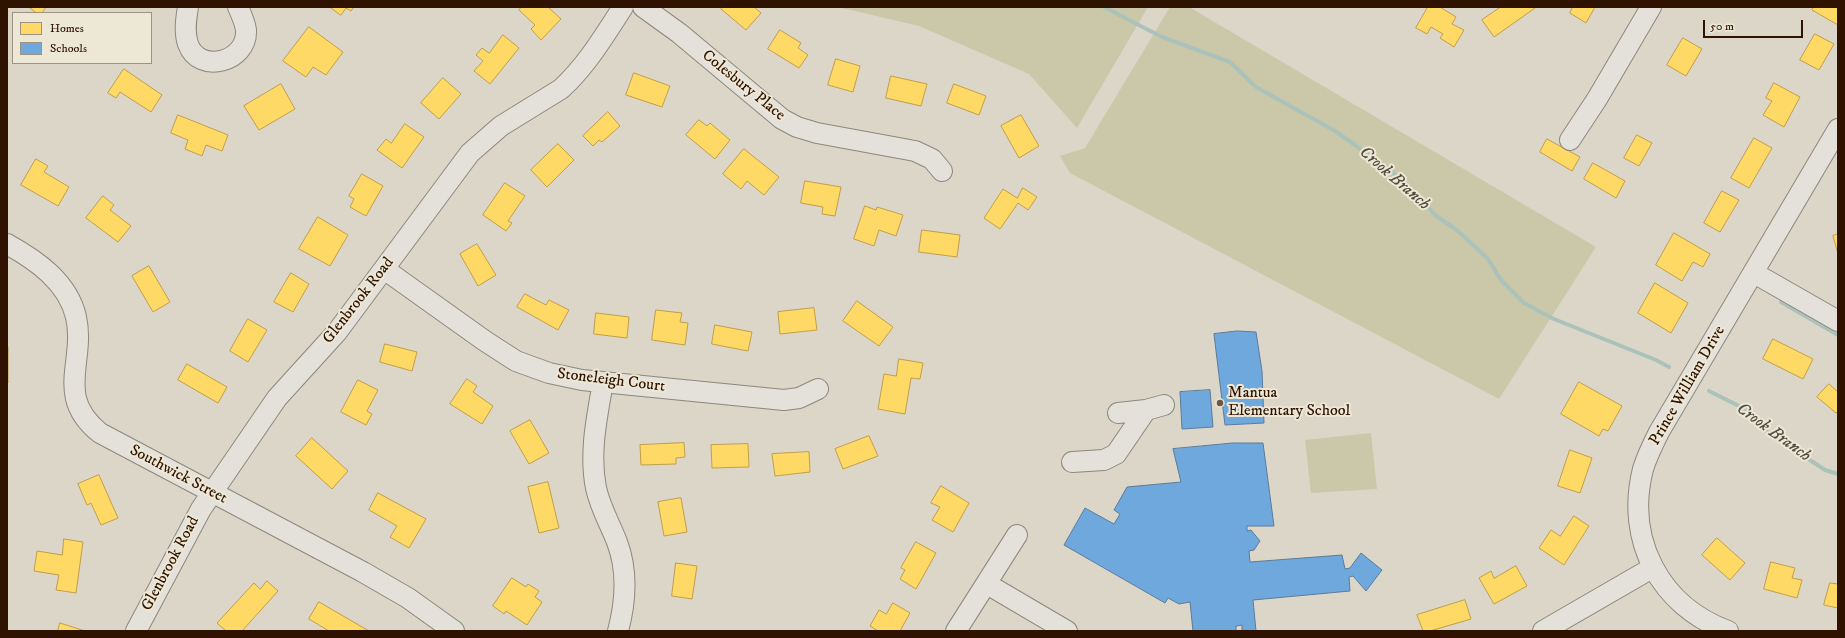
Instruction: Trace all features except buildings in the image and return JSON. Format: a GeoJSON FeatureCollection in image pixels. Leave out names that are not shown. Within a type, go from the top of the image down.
{"type":"FeatureCollection","features":[{"type":"Feature","properties":{"kind":"street"},"geometry":{"type":"LineString","coordinates":[[188,7],[186,21],[189,46],[194,53],[204,60],[217,63],[233,58],[241,49],[246,38],[245,25],[238,7]]}},
{"type":"Feature","properties":{"kind":"street","name":"Glenbrook Road"},"geometry":{"type":"LineString","coordinates":[[136,631],[193,523],[277,398],[337,332],[470,153],[501,126],[561,89],[588,59],[623,7]]}},
{"type":"Feature","properties":{"kind":"street","name":"Colesbury Place"},"geometry":{"type":"LineString","coordinates":[[643,7],[679,32],[770,110],[787,122],[816,133],[915,151],[932,159],[942,171]]}},
{"type":"Feature","properties":{"kind":"street"},"geometry":{"type":"LineString","coordinates":[[1570,140],[1651,7]]}},
{"type":"Feature","properties":{"kind":"street","name":"Prince William Drive"},"geometry":{"type":"LineString","coordinates":[[1728,631],[1696,615],[1683,605],[1652,568],[1647,558],[1639,514],[1640,485],[1647,458],[1659,432],[1838,129]]}},
{"type":"Feature","properties":{"kind":"street","name":"Southwick Street"},"geometry":{"type":"LineString","coordinates":[[7,244],[36,262],[48,272],[63,288],[72,304],[76,317],[78,333],[74,385],[77,402],[87,421],[100,433],[402,594],[454,631]]}},
{"type":"Feature","properties":{"kind":"street","name":"Stoneleigh Court"},"geometry":{"type":"LineString","coordinates":[[384,269],[485,341],[516,361],[549,373],[582,380],[784,400],[799,398],[818,389]]}},
{"type":"Feature","properties":{"kind":"street"},"geometry":{"type":"LineString","coordinates":[[1754,273],[1838,321]]}},
{"type":"Feature","properties":{"kind":"street"},"geometry":{"type":"LineString","coordinates":[[603,382],[595,436],[594,476],[600,503],[622,558],[625,578],[624,597],[618,631]]}},
{"type":"Feature","properties":{"kind":"street"},"geometry":{"type":"LineString","coordinates":[[1072,462],[1104,460],[1116,454],[1155,408],[1118,413]]}},
{"type":"Feature","properties":{"kind":"street"},"geometry":{"type":"LineString","coordinates":[[956,631],[1017,535]]}},
{"type":"Feature","properties":{"kind":"street"},"geometry":{"type":"LineString","coordinates":[[1543,631],[1652,568]]}},
{"type":"Feature","properties":{"kind":"street"},"geometry":{"type":"LineString","coordinates":[[987,584],[1068,631]]}},
{"type":"Feature","properties":{"kind":"shaded area"},"geometry":{"type":"Polygon","coordinates":[[[838,7],[1148,7],[1077,128],[1029,74],[919,26],[838,7]]]}},
{"type":"Feature","properties":{"kind":"shaded area"},"geometry":{"type":"Polygon","coordinates":[[[1170,7],[1189,7],[1596,247],[1499,399],[1070,173],[1060,156],[1085,148],[1170,7]]]}},
{"type":"Feature","properties":{"kind":"shaded area"},"geometry":{"type":"Polygon","coordinates":[[[1371,433],[1377,489],[1311,493],[1305,440],[1371,433]]]}},
{"type":"Feature","properties":{"kind":"waterway","name":"Crook Branch"},"geometry":{"type":"LineString","coordinates":[[1104,7],[1162,37],[1230,62],[1256,87],[1335,131],[1389,169],[1419,196],[1435,215],[1458,231],[1488,259],[1501,280],[1524,303],[1554,319],[1656,360],[1669,367]]}},
{"type":"Feature","properties":{"kind":"waterway"},"geometry":{"type":"LineString","coordinates":[[1781,302],[1838,335]]}},
{"type":"Feature","properties":{"kind":"waterway","name":"Crook Branch"},"geometry":{"type":"LineString","coordinates":[[1709,391],[1743,408],[1766,431],[1825,470],[1838,474]]}},
{"type":"Feature","properties":{"kind":"place","name":"Mantua Elementary School"},"geometry":{"type":"Point","coordinates":[1220,403]}}]}
